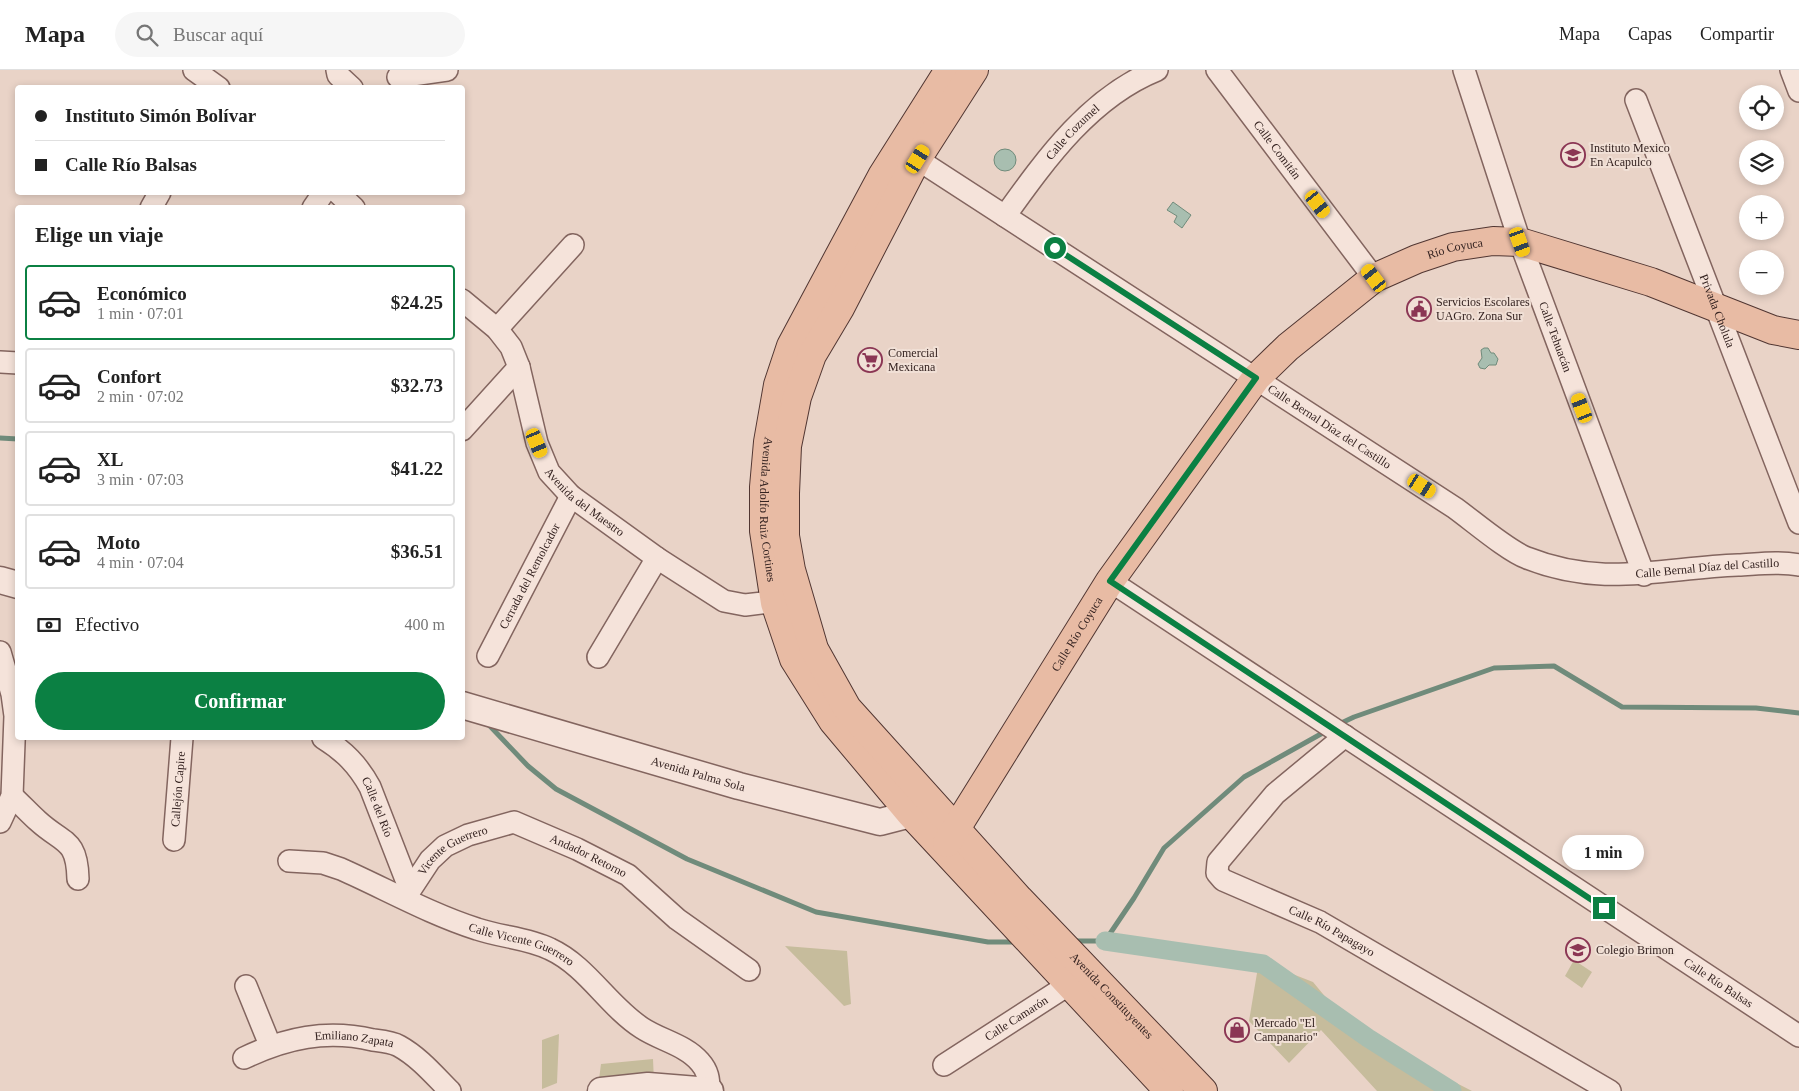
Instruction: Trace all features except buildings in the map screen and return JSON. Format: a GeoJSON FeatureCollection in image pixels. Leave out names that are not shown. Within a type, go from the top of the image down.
{"type":"FeatureCollection","features":[{"type":"Feature","properties":{"kind":"main road","name":"Avenida Adolfo Ruiz Cortines"},"geometry":{"type":"LineString","coordinates":[[908,155],[949,70]]}},
{"type":"Feature","properties":{"kind":"main road","name":"Avenida Adolfo Ruiz Cortines"},"geometry":{"type":"LineString","coordinates":[[974,70],[908,155],[882,176],[791,346],[778,385],[768,442],[764,487],[764,531],[786,600],[847,708],[919,805],[1012,907]]}},
{"type":"Feature","properties":{"kind":"main road","name":"Río Coyuca"},"geometry":{"type":"LineString","coordinates":[[1256,378],[1288,347],[1374,278],[1417,259],[1453,247],[1493,241],[1520,242],[1651,282],[1773,330],[1799,335]]}},
{"type":"Feature","properties":{"kind":"main road","name":"Calle Río Coyuca"},"geometry":{"type":"LineString","coordinates":[[950,838],[1110,581],[1256,378]]}},
{"type":"Feature","properties":{"kind":"main road","name":"Avenida Constituyentes"},"geometry":{"type":"LineString","coordinates":[[1012,907],[1073,970],[1203,1091]]}},
{"type":"Feature","properties":{"kind":"main road","name":"Avenida Constituyentes"},"geometry":{"type":"LineString","coordinates":[[1073,970],[1169,1091]]}},
{"type":"Feature","properties":{"kind":"street"},"geometry":{"type":"LineString","coordinates":[[194,70],[215,85]]}},
{"type":"Feature","properties":{"kind":"street"},"geometry":{"type":"LineString","coordinates":[[337,70],[338,75],[349,85]]}},
{"type":"Feature","properties":{"kind":"street"},"geometry":{"type":"LineString","coordinates":[[395,78],[447,70]]}},
{"type":"Feature","properties":{"kind":"street","name":"Calle Cozumel"},"geometry":{"type":"LineString","coordinates":[[1005,216],[1041,165],[1069,134],[1107,98],[1138,78],[1157,70]]}},
{"type":"Feature","properties":{"kind":"street","name":"Calle Comitán"},"geometry":{"type":"LineString","coordinates":[[1217,70],[1374,278]]}},
{"type":"Feature","properties":{"kind":"street","name":"Calle Tehuacán"},"geometry":{"type":"LineString","coordinates":[[1464,70],[1520,242],[1644,575]]}},
{"type":"Feature","properties":{"kind":"street"},"geometry":{"type":"LineString","coordinates":[[1791,70],[1799,91]]}},
{"type":"Feature","properties":{"kind":"street","name":"Privada Cholula"},"geometry":{"type":"LineString","coordinates":[[1636,100],[1799,523]]}},
{"type":"Feature","properties":{"kind":"street","name":"Calle Bernal Díaz del Castillo"},"geometry":{"type":"LineString","coordinates":[[908,155],[1256,378],[1455,508],[1525,558],[1559,569],[1594,575],[1644,575],[1700,566],[1764,563],[1799,565]]}},
{"type":"Feature","properties":{"kind":"street"},"geometry":{"type":"LineString","coordinates":[[340,195],[351,205]]}},
{"type":"Feature","properties":{"kind":"street"},"geometry":{"type":"LineString","coordinates":[[497,329],[573,245]]}},
{"type":"Feature","properties":{"kind":"street","name":"Avenida del Maestro"},"geometry":{"type":"LineString","coordinates":[[465,302],[497,329],[511,347],[519,367],[537,443],[549,472],[570,496],[658,558],[724,601],[745,605],[786,600]]}},
{"type":"Feature","properties":{"kind":"street"},"geometry":{"type":"LineString","coordinates":[[0,362],[15,363]]}},
{"type":"Feature","properties":{"kind":"street"},"geometry":{"type":"LineString","coordinates":[[465,427],[519,367]]}},
{"type":"Feature","properties":{"kind":"street","name":"Cerrada del Remolcador"},"geometry":{"type":"LineString","coordinates":[[488,656],[570,496]]}},
{"type":"Feature","properties":{"kind":"street"},"geometry":{"type":"LineString","coordinates":[[598,658],[658,558]]}},
{"type":"Feature","properties":{"kind":"street"},"geometry":{"type":"LineString","coordinates":[[0,580],[15,584]]}},
{"type":"Feature","properties":{"kind":"street","name":"Calle Río Balsas"},"geometry":{"type":"LineString","coordinates":[[1110,581],[1799,1036]]}},
{"type":"Feature","properties":{"kind":"street"},"geometry":{"type":"LineString","coordinates":[[0,652],[12,694],[7,749],[12,796],[0,822]]}},
{"type":"Feature","properties":{"kind":"street","name":"Avenida Palma Sola"},"geometry":{"type":"LineString","coordinates":[[465,707],[739,786],[880,822],[919,805]]}},
{"type":"Feature","properties":{"kind":"street","name":"Calle Río Papagayo"},"geometry":{"type":"LineString","coordinates":[[1340,732],[1274,794],[1218,862],[1217,872],[1222,880],[1320,922],[1610,1091]]}},
{"type":"Feature","properties":{"kind":"street","name":"Callejón Capire"},"geometry":{"type":"LineString","coordinates":[[174,840],[182,740]]}},
{"type":"Feature","properties":{"kind":"street","name":"Calle del Río"},"geometry":{"type":"LineString","coordinates":[[326,740],[339,748],[361,771],[370,787],[408,894]]}},
{"type":"Feature","properties":{"kind":"street"},"geometry":{"type":"LineString","coordinates":[[12,796],[39,822],[63,838],[73,850],[78,861],[78,879]]}},
{"type":"Feature","properties":{"kind":"street","name":"Vicente Guerrero"},"geometry":{"type":"LineString","coordinates":[[408,894],[430,860],[445,846],[468,834],[514,822]]}},
{"type":"Feature","properties":{"kind":"street","name":"Andador Retorno"},"geometry":{"type":"LineString","coordinates":[[514,822],[577,849],[628,875],[658,899],[678,919],[749,970]]}},
{"type":"Feature","properties":{"kind":"street","name":"Calle Vicente Guerrero"},"geometry":{"type":"LineString","coordinates":[[289,861],[324,863],[341,868],[408,894],[478,929],[549,948],[569,960],[621,1012],[642,1028],[687,1050],[700,1062],[708,1075],[709,1091]]}},
{"type":"Feature","properties":{"kind":"street","name":"Calle Camarón"},"geometry":{"type":"LineString","coordinates":[[944,1065],[1073,970]]}},
{"type":"Feature","properties":{"kind":"street"},"geometry":{"type":"LineString","coordinates":[[246,986],[270,1045]]}},
{"type":"Feature","properties":{"kind":"street","name":"Emiliano Zapata"},"geometry":{"type":"LineString","coordinates":[[244,1058],[270,1045],[326,1033],[368,1038],[397,1045],[420,1060],[450,1091]]}},
{"type":"Feature","properties":{"kind":"street"},"geometry":{"type":"LineString","coordinates":[[601,1091],[648,1086],[709,1091]]}},
{"type":"Feature","properties":{"kind":"shaded area"},"geometry":{"type":"Polygon","coordinates":[[[1005,149],[1013,152],[1016,160],[1013,168],[1005,171],[997,168],[994,160],[997,152],[1005,149]]]}},
{"type":"Feature","properties":{"kind":"shaded area"},"geometry":{"type":"Polygon","coordinates":[[[1173,202],[1191,215],[1182,228],[1174,222],[1177,216],[1167,210],[1173,202]]]}},
{"type":"Feature","properties":{"kind":"shaded area"},"geometry":{"type":"Polygon","coordinates":[[[1488,348],[1498,359],[1496,365],[1489,365],[1485,369],[1480,368],[1478,364],[1482,358],[1481,350],[1488,348]]]}},
{"type":"Feature","properties":{"kind":"shaded area"},"geometry":{"type":"Polygon","coordinates":[[[785,946],[847,951],[851,1004],[844,1006],[785,946]]]}},
{"type":"Feature","properties":{"kind":"shaded area"},"geometry":{"type":"Polygon","coordinates":[[[1574,960],[1592,972],[1582,988],[1565,976],[1574,960]]]}},
{"type":"Feature","properties":{"kind":"shaded area"},"geometry":{"type":"Polygon","coordinates":[[[1259,961],[1313,982],[1333,1006],[1390,1049],[1472,1091],[1377,1091],[1321,1030],[1289,1063],[1249,1021],[1259,961]]]}},
{"type":"Feature","properties":{"kind":"shaded area"},"geometry":{"type":"Polygon","coordinates":[[[559,1034],[557,1083],[542,1089],[542,1040],[559,1034]]]}},
{"type":"Feature","properties":{"kind":"shaded area"},"geometry":{"type":"Polygon","coordinates":[[[653,1059],[654,1082],[598,1087],[601,1064],[653,1059]]]}},
{"type":"Feature","properties":{"kind":"waterway"},"geometry":{"type":"LineString","coordinates":[[0,438],[15,439]]}},
{"type":"Feature","properties":{"kind":"waterway"},"geometry":{"type":"LineString","coordinates":[[1337,725],[1354,717],[1494,668],[1554,666],[1622,707],[1756,708],[1799,713]]}},
{"type":"Feature","properties":{"kind":"waterway"},"geometry":{"type":"LineString","coordinates":[[488,724],[528,766],[556,789],[687,859],[816,912],[988,942],[1018,942]]}},
{"type":"Feature","properties":{"kind":"waterway"},"geometry":{"type":"LineString","coordinates":[[1071,941],[1105,941],[1164,848],[1244,777],[1328,730]]}},
{"type":"Feature","properties":{"kind":"waterway"},"geometry":{"type":"LineString","coordinates":[[1105,941],[1263,964],[1368,1038],[1452,1091]]}},
{"type":"Feature","properties":{"kind":"place","name":"Instituto Mexico En Acapulco"},"geometry":{"type":"Point","coordinates":[1573,155]}},
{"type":"Feature","properties":{"kind":"place","name":"Servicios Escolares UAGro. Zona Sur"},"geometry":{"type":"Point","coordinates":[1419,309]}},
{"type":"Feature","properties":{"kind":"place","name":"Comercial Mexicana"},"geometry":{"type":"Point","coordinates":[870,360]}},
{"type":"Feature","properties":{"kind":"place","name":"Colegio Brimon"},"geometry":{"type":"Point","coordinates":[1578,950]}},
{"type":"Feature","properties":{"kind":"place","name":"Mercado \"El Campanario\""},"geometry":{"type":"Point","coordinates":[1237,1030]}},
{"type":"Feature","properties":{"kind":"route"},"geometry":{"type":"LineString","coordinates":[[1055,248],[1256,378],[1110,581],[1604,908]]}}]}
